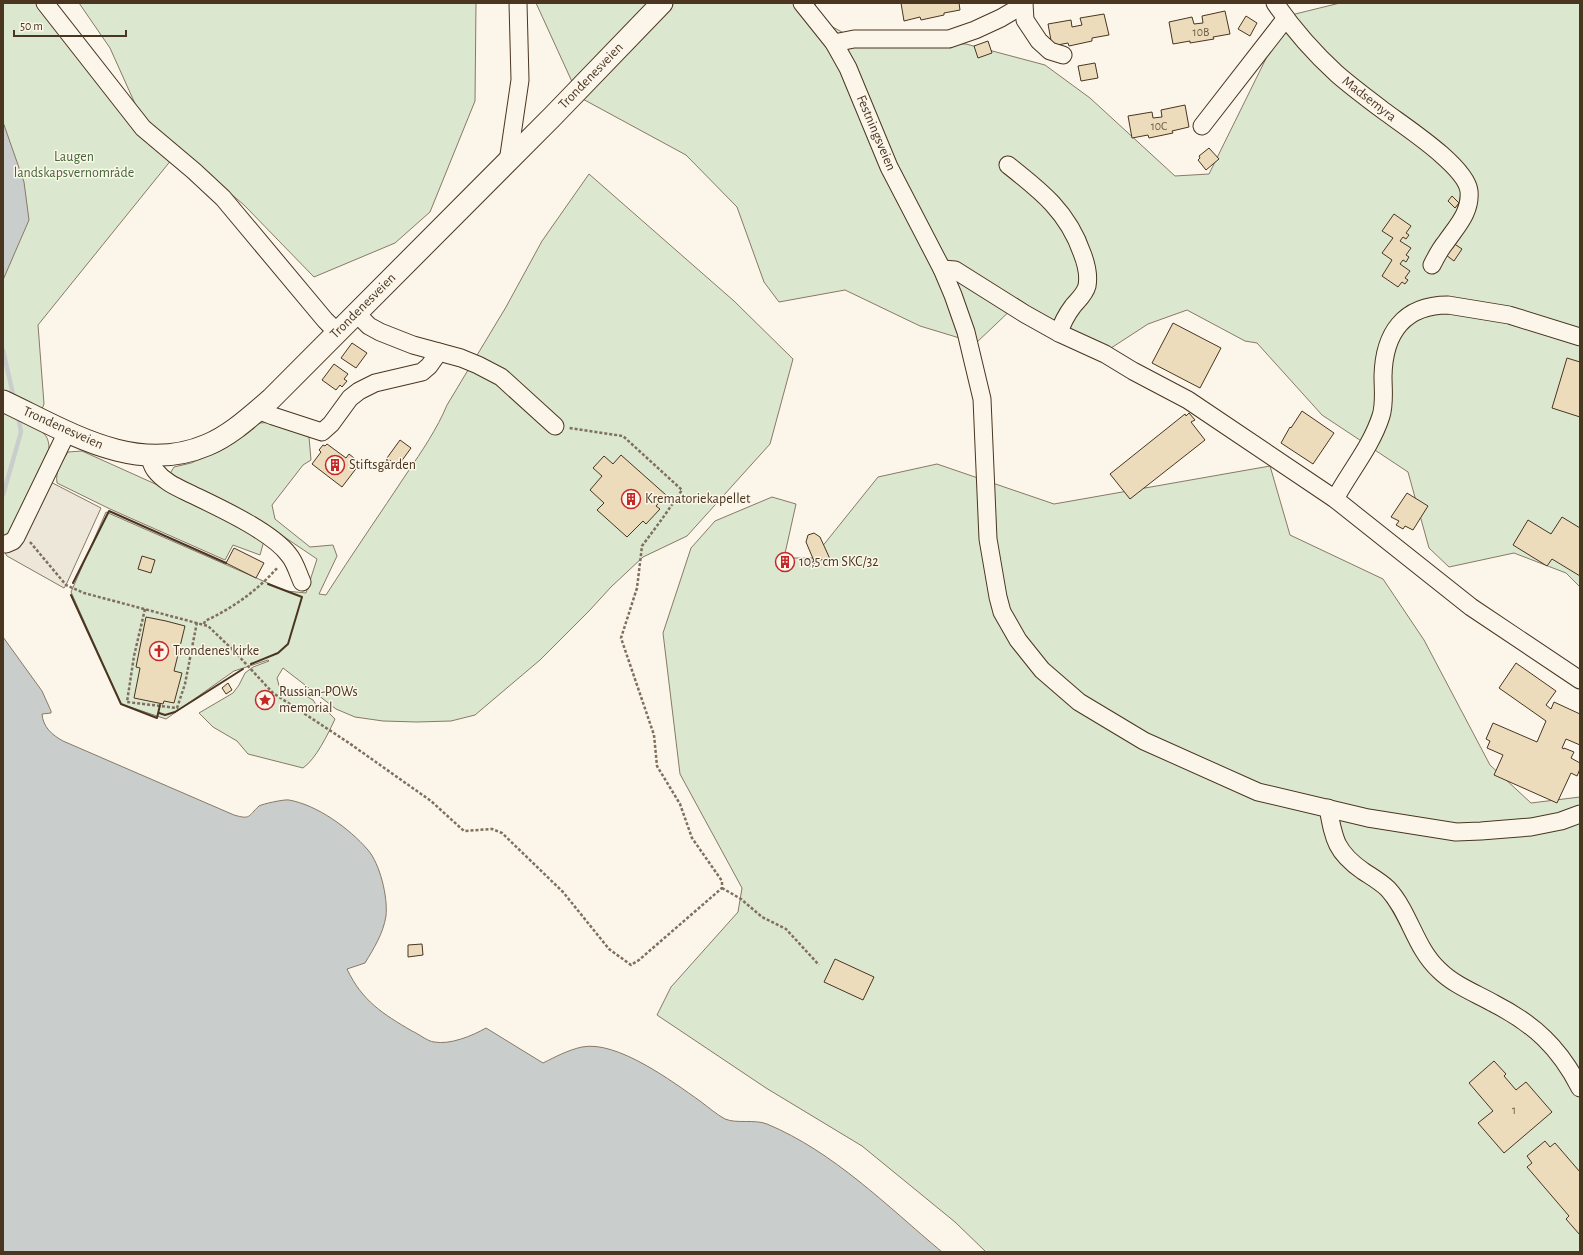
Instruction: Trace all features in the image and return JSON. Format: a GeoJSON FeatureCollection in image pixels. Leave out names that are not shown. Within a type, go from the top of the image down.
{"type":"FeatureCollection","features":[{"type":"Feature","properties":{"kind":"main road","name":"Trondenesveien"},"geometry":{"type":"LineString","coordinates":[[3,401],[67,432],[112,450],[130,454],[149,456],[177,454],[207,445],[234,429],[258,410],[508,162],[662,3]]}},
{"type":"Feature","properties":{"kind":"street"},"geometry":{"type":"LineString","coordinates":[[45,3],[143,128],[224,198],[325,320],[337,332]]}},
{"type":"Feature","properties":{"kind":"street"},"geometry":{"type":"LineString","coordinates":[[508,162],[520,80],[520,23],[518,3]]}},
{"type":"Feature","properties":{"kind":"street","name":"Festningsveien"},"geometry":{"type":"LineString","coordinates":[[802,3],[834,43],[848,68],[889,167],[954,295],[966,332],[982,399],[988,539],[996,591],[1002,612],[1027,653],[1042,670],[1079,702],[1144,741],[1258,792],[1368,818],[1456,832],[1531,827],[1561,821],[1580,814]]}},
{"type":"Feature","properties":{"kind":"street"},"geometry":{"type":"LineString","coordinates":[[834,43],[854,39],[949,39],[975,30],[1001,18],[1024,3]]}},
{"type":"Feature","properties":{"kind":"street"},"geometry":{"type":"LineString","coordinates":[[1024,3],[1025,20],[1039,41],[1050,51],[1063,55]]}},
{"type":"Feature","properties":{"kind":"street","name":"Madsemyra"},"geometry":{"type":"LineString","coordinates":[[1275,3],[1307,46],[1336,73],[1448,160],[1461,175],[1469,190],[1468,202],[1464,217],[1445,243],[1432,265]]}},
{"type":"Feature","properties":{"kind":"street"},"geometry":{"type":"LineString","coordinates":[[1202,126],[1286,18]]}},
{"type":"Feature","properties":{"kind":"street"},"geometry":{"type":"LineString","coordinates":[[1008,166],[1039,190],[1065,217],[1078,239],[1084,257],[1087,269],[1087,287],[1067,314],[1059,333]]}},
{"type":"Feature","properties":{"kind":"street"},"geometry":{"type":"LineString","coordinates":[[942,269],[955,270],[1025,314],[1059,333],[1105,354],[1188,400],[1335,499],[1471,607],[1580,680]]}},
{"type":"Feature","properties":{"kind":"street"},"geometry":{"type":"LineString","coordinates":[[1335,499],[1344,482],[1368,447],[1381,416],[1386,350],[1393,331],[1404,318],[1421,309],[1439,305],[1448,305],[1509,315],[1580,337]]}},
{"type":"Feature","properties":{"kind":"street"},"geometry":{"type":"LineString","coordinates":[[356,313],[369,326],[380,332],[413,345],[478,365],[501,377],[555,426]]}},
{"type":"Feature","properties":{"kind":"street"},"geometry":{"type":"LineString","coordinates":[[258,410],[322,432],[331,424],[350,398],[359,391],[375,383],[422,372],[429,366],[439,352]]}},
{"type":"Feature","properties":{"kind":"street"},"geometry":{"type":"LineString","coordinates":[[6,544],[12,541],[20,530],[67,432]]}},
{"type":"Feature","properties":{"kind":"street"},"geometry":{"type":"LineString","coordinates":[[149,456],[154,469],[165,480],[179,489],[261,531],[289,554],[302,582]]}},
{"type":"Feature","properties":{"kind":"street"},"geometry":{"type":"LineString","coordinates":[[1328,808],[1332,834],[1340,850],[1357,867],[1381,883],[1393,895],[1404,911],[1423,950],[1438,970],[1461,986],[1498,1005],[1532,1027],[1553,1046],[1561,1056],[1580,1088]]}},
{"type":"Feature","properties":{"kind":"path"},"geometry":{"type":"LineString","coordinates":[[20,530],[66,585],[84,593],[208,626],[233,650],[273,693],[349,743],[431,801],[464,831],[492,829],[502,833],[563,892],[609,949],[631,965],[639,960],[722,888],[722,881],[692,838],[680,804],[657,766],[654,735],[621,638],[637,588],[642,546],[682,490],[623,436],[555,426]]}},
{"type":"Feature","properties":{"kind":"path"},"geometry":{"type":"LineString","coordinates":[[204,624],[205,621],[223,613],[252,593],[266,581],[289,554]]}},
{"type":"Feature","properties":{"kind":"path"},"geometry":{"type":"LineString","coordinates":[[145,609],[134,656],[127,702],[177,708],[185,684],[197,622]]}},
{"type":"Feature","properties":{"kind":"path"},"geometry":{"type":"LineString","coordinates":[[722,888],[741,899],[762,916],[786,929],[819,965]]}},
{"type":"Feature","properties":{"kind":"green space","name":"Laugen landskapsvernområde"},"geometry":{"type":"Polygon","coordinates":[[[3,3],[38,3],[172,159],[38,325],[44,404],[35,427],[46,436],[49,449],[6,539],[3,539],[3,3]]]}},
{"type":"Feature","properties":{"kind":"green space"},"geometry":{"type":"Polygon","coordinates":[[[79,3],[476,3],[475,101],[430,212],[395,243],[314,277],[244,205],[141,117],[110,48],[79,3]]]}},
{"type":"Feature","properties":{"kind":"green space"},"geometry":{"type":"Polygon","coordinates":[[[536,3],[815,3],[818,19],[864,44],[966,44],[1045,65],[1090,98],[1175,176],[1209,174],[1287,16],[1340,3],[1580,3],[1580,587],[1566,573],[1514,553],[1449,567],[1429,548],[1408,472],[1322,415],[1257,343],[1245,341],[1187,310],[1148,324],[1108,350],[1015,306],[976,343],[920,326],[845,290],[779,302],[764,282],[737,207],[686,155],[579,97],[536,3]]]}},
{"type":"Feature","properties":{"kind":"green space"},"geometry":{"type":"Polygon","coordinates":[[[589,174],[734,301],[793,359],[770,444],[687,536],[643,557],[611,587],[540,660],[475,715],[451,721],[417,722],[383,721],[355,717],[336,709],[283,668],[277,678],[281,693],[288,696],[299,692],[313,700],[319,709],[326,710],[335,719],[317,752],[303,768],[248,754],[237,741],[213,727],[199,713],[233,693],[245,673],[253,667],[269,661],[268,660],[234,671],[166,719],[121,704],[71,592],[106,512],[286,591],[306,593],[317,559],[268,526],[260,555],[233,545],[225,560],[110,509],[57,483],[58,470],[68,452],[82,451],[162,487],[174,467],[191,463],[217,452],[256,424],[276,424],[304,434],[309,437],[311,460],[303,465],[272,505],[275,519],[310,547],[333,545],[337,556],[319,594],[326,595],[429,440],[447,405],[506,307],[542,241],[589,174]]]}},
{"type":"Feature","properties":{"kind":"green space"},"geometry":{"type":"Polygon","coordinates":[[[937,464],[1054,504],[1270,466],[1290,535],[1383,579],[1424,640],[1490,765],[1531,803],[1580,797],[1580,1252],[986,1252],[955,1222],[862,1146],[766,1088],[657,1015],[671,987],[738,912],[742,888],[680,774],[663,633],[691,548],[715,521],[772,497],[796,504],[784,558],[813,558],[878,477],[937,464]]]}},
{"type":"Feature","properties":{"kind":"shaded area"},"geometry":{"type":"Polygon","coordinates":[[[3,122],[24,182],[29,220],[3,280],[3,122]]]}},
{"type":"Feature","properties":{"kind":"shaded area"},"geometry":{"type":"Polygon","coordinates":[[[39,476],[101,508],[64,588],[7,556],[3,550],[39,476]]]}},
{"type":"Feature","properties":{"kind":"shaded area"},"geometry":{"type":"Polygon","coordinates":[[[3,637],[42,691],[51,711],[51,713],[42,714],[46,727],[55,736],[63,741],[234,815],[246,817],[259,806],[289,800],[321,812],[352,834],[368,850],[376,864],[382,881],[386,900],[386,916],[380,935],[365,963],[347,969],[359,990],[374,1006],[392,1019],[426,1039],[440,1043],[461,1039],[486,1028],[543,1063],[582,1047],[596,1047],[628,1056],[660,1074],[725,1119],[767,1124],[815,1149],[859,1181],[942,1252],[3,1252],[3,637]]]}},
{"type":"Feature","properties":{"kind":"building"},"geometry":{"type":"Polygon","coordinates":[[[901,3],[959,3],[960,10],[921,20],[920,17],[904,21],[901,3]]]}},
{"type":"Feature","properties":{"kind":"building"},"geometry":{"type":"Polygon","coordinates":[[[1225,11],[1230,34],[1213,37],[1214,39],[1173,44],[1169,22],[1192,17],[1194,24],[1203,23],[1202,16],[1225,11]]]}},
{"type":"Feature","properties":{"kind":"building"},"geometry":{"type":"Polygon","coordinates":[[[1104,14],[1109,35],[1092,38],[1092,41],[1069,46],[1068,43],[1052,46],[1048,24],[1071,20],[1072,27],[1082,25],[1080,18],[1104,14]]]}},
{"type":"Feature","properties":{"kind":"building"},"geometry":{"type":"Polygon","coordinates":[[[1246,16],[1257,23],[1250,36],[1238,29],[1246,16]]]}},
{"type":"Feature","properties":{"kind":"building"},"geometry":{"type":"Polygon","coordinates":[[[988,41],[992,53],[978,58],[974,46],[988,41]]]}},
{"type":"Feature","properties":{"kind":"building"},"geometry":{"type":"Polygon","coordinates":[[[1095,63],[1098,78],[1081,81],[1078,66],[1095,63]]]}},
{"type":"Feature","properties":{"kind":"building"},"geometry":{"type":"Polygon","coordinates":[[[1185,105],[1189,127],[1172,131],[1173,133],[1149,138],[1148,135],[1132,138],[1128,116],[1152,112],[1153,118],[1162,117],[1161,110],[1185,105]]]}},
{"type":"Feature","properties":{"kind":"building"},"geometry":{"type":"Polygon","coordinates":[[[1209,148],[1219,159],[1206,170],[1198,160],[1200,158],[1199,156],[1209,148]]]}},
{"type":"Feature","properties":{"kind":"building"},"geometry":{"type":"Polygon","coordinates":[[[1452,196],[1459,203],[1455,208],[1448,201],[1452,196]]]}},
{"type":"Feature","properties":{"kind":"building"},"geometry":{"type":"Polygon","coordinates":[[[1394,214],[1411,226],[1406,233],[1409,235],[1406,239],[1403,237],[1400,241],[1411,248],[1406,255],[1409,257],[1406,262],[1403,260],[1400,264],[1410,271],[1405,278],[1408,280],[1405,284],[1402,282],[1398,287],[1382,276],[1392,260],[1382,253],[1393,238],[1382,231],[1394,214]]]}},
{"type":"Feature","properties":{"kind":"building"},"geometry":{"type":"Polygon","coordinates":[[[1453,243],[1462,249],[1454,261],[1446,255],[1453,243]]]}},
{"type":"Feature","properties":{"kind":"building"},"geometry":{"type":"Polygon","coordinates":[[[1173,323],[1221,348],[1200,388],[1152,363],[1173,323]]]}},
{"type":"Feature","properties":{"kind":"building"},"geometry":{"type":"Polygon","coordinates":[[[352,343],[367,353],[356,368],[341,358],[352,343]]]}},
{"type":"Feature","properties":{"kind":"building"},"geometry":{"type":"Polygon","coordinates":[[[1567,358],[1580,362],[1580,417],[1552,408],[1567,358]]]}},
{"type":"Feature","properties":{"kind":"building"},"geometry":{"type":"Polygon","coordinates":[[[334,364],[348,374],[344,379],[347,381],[342,387],[340,385],[336,390],[322,380],[334,364]]]}},
{"type":"Feature","properties":{"kind":"building"},"geometry":{"type":"Polygon","coordinates":[[[1302,411],[1334,433],[1313,464],[1281,443],[1290,427],[1291,428],[1302,411]]]}},
{"type":"Feature","properties":{"kind":"building"},"geometry":{"type":"Polygon","coordinates":[[[1189,413],[1195,420],[1191,422],[1205,440],[1130,499],[1110,474],[1185,414],[1186,416],[1189,413]]]}},
{"type":"Feature","properties":{"kind":"building"},"geometry":{"type":"Polygon","coordinates":[[[400,440],[411,448],[398,466],[387,458],[400,440]]]}},
{"type":"Feature","properties":{"kind":"building","name":"Stiftsgården"},"geometry":{"type":"Polygon","coordinates":[[[327,444],[346,458],[349,454],[354,458],[351,462],[358,466],[342,487],[312,464],[321,452],[319,450],[323,445],[325,446],[327,444]]]}},
{"type":"Feature","properties":{"kind":"building","name":"Krematoriekapellet"},"geometry":{"type":"Polygon","coordinates":[[[621,455],[666,495],[656,506],[660,509],[646,524],[643,521],[627,537],[597,510],[604,503],[590,490],[602,476],[593,468],[604,456],[613,464],[621,455]]]}},
{"type":"Feature","properties":{"kind":"building"},"geometry":{"type":"Polygon","coordinates":[[[1407,493],[1428,506],[1413,530],[1405,526],[1403,529],[1396,525],[1399,521],[1391,517],[1407,493]]]}},
{"type":"Feature","properties":{"kind":"building"},"geometry":{"type":"Polygon","coordinates":[[[1562,517],[1580,528],[1580,576],[1552,559],[1547,566],[1513,545],[1528,520],[1551,534],[1562,517]]]}},
{"type":"Feature","properties":{"kind":"building"},"geometry":{"type":"Polygon","coordinates":[[[814,533],[820,537],[830,559],[819,560],[809,567],[808,565],[814,561],[806,542],[808,535],[814,533]]]}},
{"type":"Feature","properties":{"kind":"building"},"geometry":{"type":"Polygon","coordinates":[[[234,548],[264,563],[256,578],[226,563],[234,548]]]}},
{"type":"Feature","properties":{"kind":"building","name":"10,5 cm SKC/32"},"geometry":{"type":"Polygon","coordinates":[[[785,554],[792,559],[793,562],[788,569],[785,570],[778,565],[777,562],[782,555],[785,554]]]}},
{"type":"Feature","properties":{"kind":"building"},"geometry":{"type":"Polygon","coordinates":[[[142,556],[155,560],[151,573],[138,569],[142,556]]]}},
{"type":"Feature","properties":{"kind":"building","name":"Trondenes kirke"},"geometry":{"type":"Polygon","coordinates":[[[146,617],[185,626],[174,671],[182,673],[174,703],[164,701],[163,704],[134,698],[140,668],[136,667],[146,617]]]}},
{"type":"Feature","properties":{"kind":"building"},"geometry":{"type":"Polygon","coordinates":[[[1516,663],[1556,691],[1546,705],[1551,709],[1554,702],[1580,714],[1580,745],[1566,739],[1562,748],[1574,752],[1571,758],[1580,763],[1580,769],[1577,776],[1571,773],[1557,803],[1494,775],[1503,755],[1487,748],[1490,741],[1486,739],[1493,723],[1537,742],[1546,721],[1499,688],[1516,663]]]}},
{"type":"Feature","properties":{"kind":"building"},"geometry":{"type":"Polygon","coordinates":[[[228,683],[232,690],[226,694],[222,688],[228,683]]]}},
{"type":"Feature","properties":{"kind":"building"},"geometry":{"type":"Polygon","coordinates":[[[422,944],[423,955],[408,957],[408,945],[422,944]]]}},
{"type":"Feature","properties":{"kind":"building"},"geometry":{"type":"Polygon","coordinates":[[[835,959],[874,977],[863,1000],[824,982],[835,959]]]}},
{"type":"Feature","properties":{"kind":"building"},"geometry":{"type":"Polygon","coordinates":[[[1494,1061],[1506,1074],[1504,1076],[1516,1090],[1526,1082],[1552,1112],[1504,1153],[1478,1123],[1493,1111],[1469,1083],[1494,1061]]]}},
{"type":"Feature","properties":{"kind":"building"},"geometry":{"type":"Polygon","coordinates":[[[1545,1141],[1550,1147],[1555,1143],[1580,1172],[1580,1235],[1566,1219],[1569,1216],[1527,1167],[1532,1163],[1527,1156],[1545,1141]]]}},
{"type":"Feature","properties":{"kind":"waterway"},"geometry":{"type":"LineString","coordinates":[[3,350],[14,399]]}},
{"type":"Feature","properties":{"kind":"waterway"},"geometry":{"type":"LineString","coordinates":[[3,495],[21,432],[18,416]]}},
{"type":"Feature","properties":{"kind":"wall"},"geometry":{"type":"LineString","coordinates":[[73,583],[109,511],[226,563]]}},
{"type":"Feature","properties":{"kind":"wall"},"geometry":{"type":"LineString","coordinates":[[251,664],[278,653],[288,644],[302,597],[268,584]]}},
{"type":"Feature","properties":{"kind":"wall"},"geometry":{"type":"LineString","coordinates":[[71,595],[121,704],[157,718],[160,705]]}},
{"type":"Feature","properties":{"kind":"wall"},"geometry":{"type":"LineString","coordinates":[[159,713],[165,715],[175,712],[243,669]]}},
{"type":"Feature","properties":{"kind":"place","name":"Stiftsgården"},"geometry":{"type":"Point","coordinates":[335,465]}},
{"type":"Feature","properties":{"kind":"place","name":"Krematoriekapellet"},"geometry":{"type":"Point","coordinates":[631,499]}},
{"type":"Feature","properties":{"kind":"place","name":"10,5 cm SKC/32"},"geometry":{"type":"Point","coordinates":[785,562]}},
{"type":"Feature","properties":{"kind":"place","name":"Trondenes kirke"},"geometry":{"type":"Point","coordinates":[159,651]}},
{"type":"Feature","properties":{"kind":"place","name":"Russian-POWs memorial"},"geometry":{"type":"Point","coordinates":[265,700]}}]}
